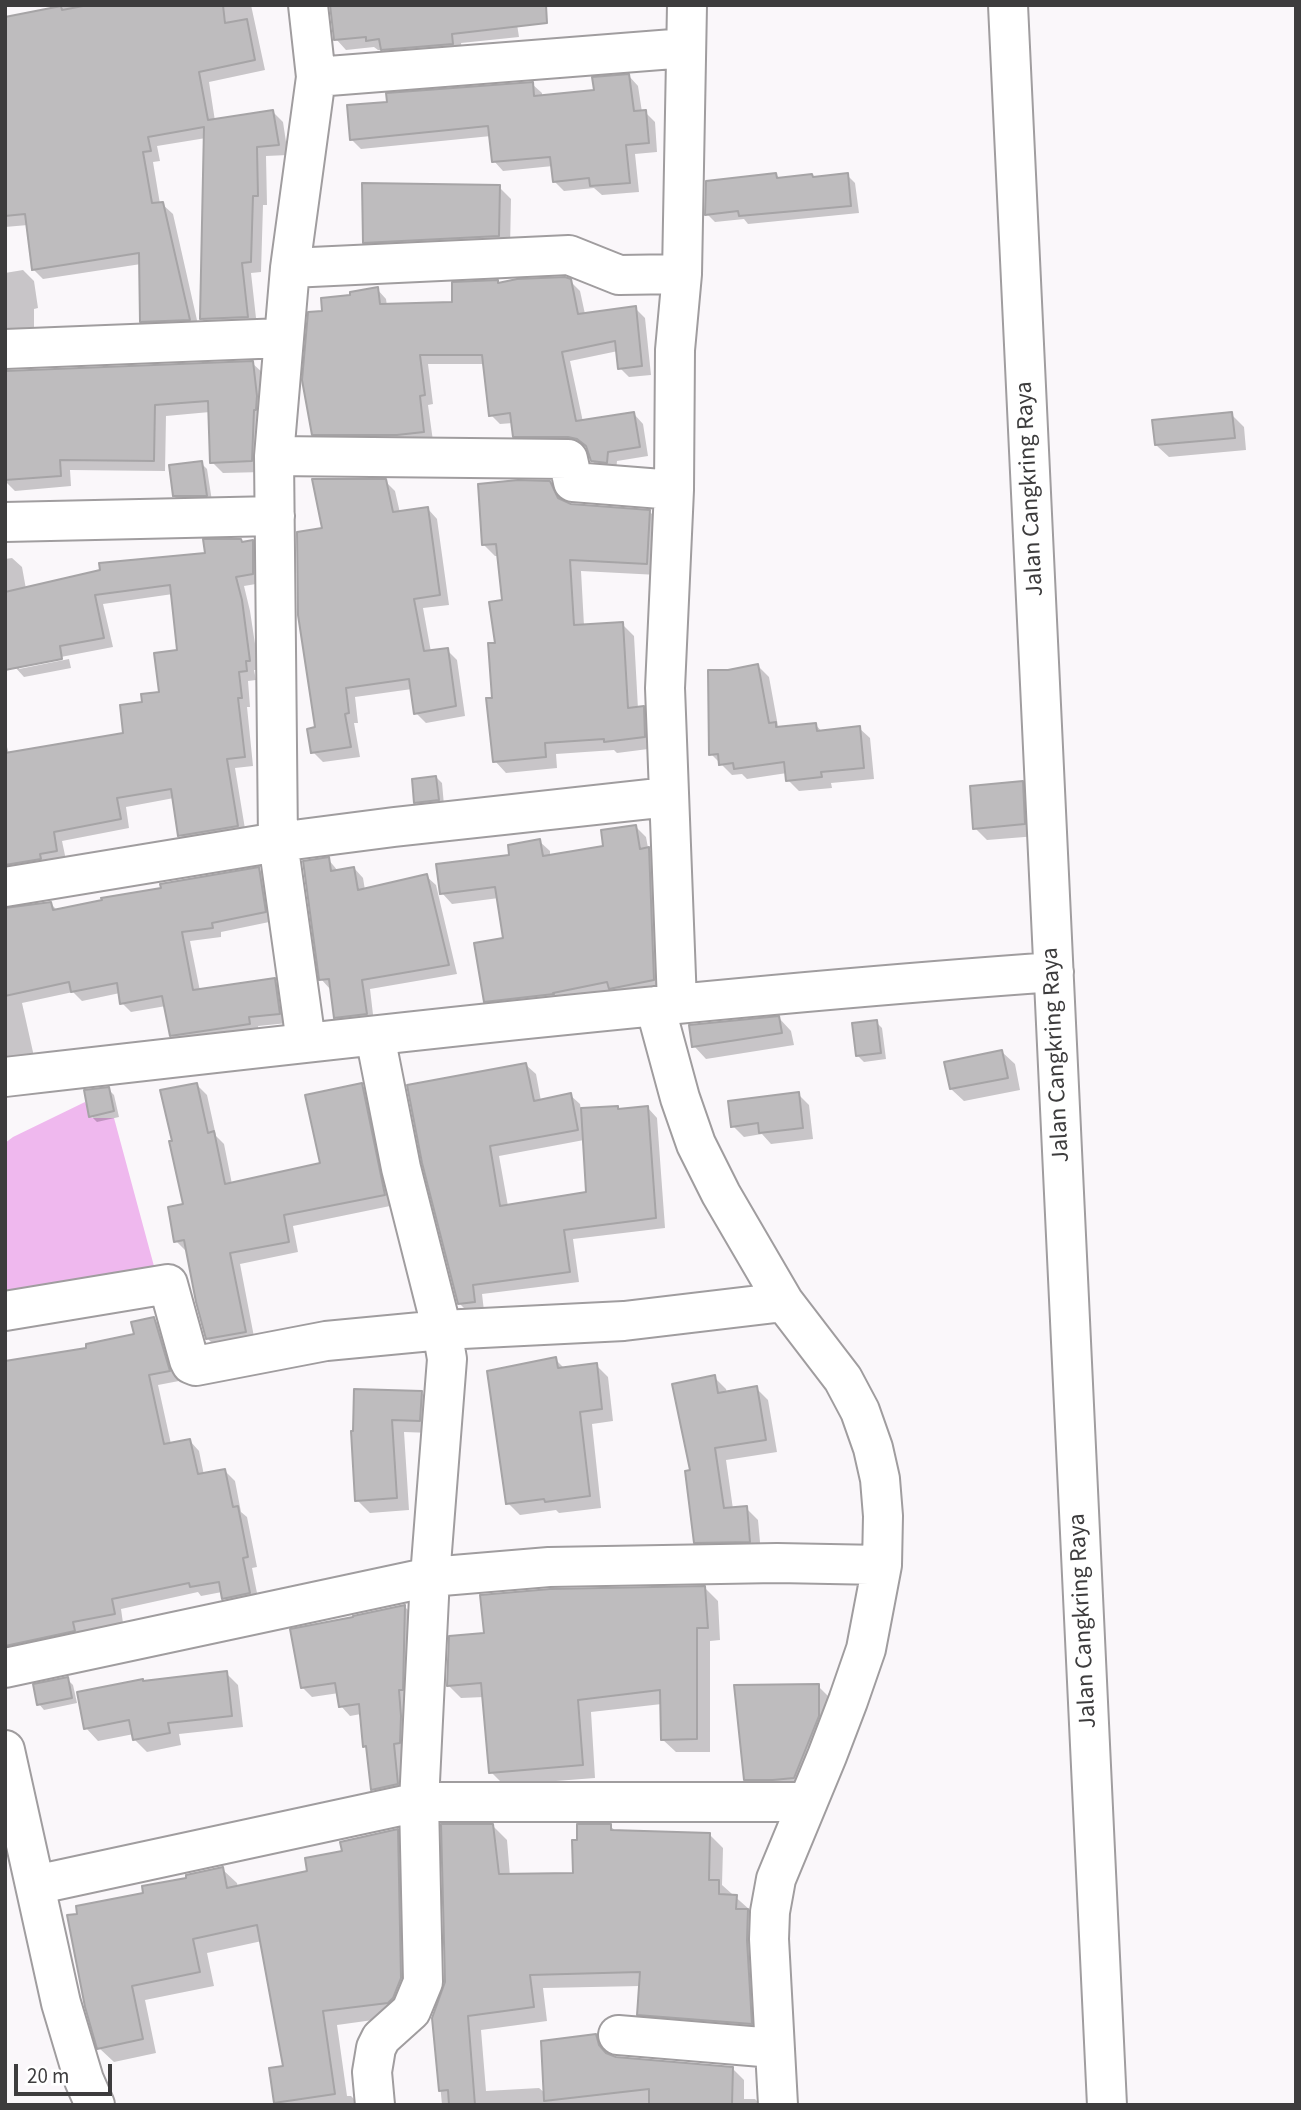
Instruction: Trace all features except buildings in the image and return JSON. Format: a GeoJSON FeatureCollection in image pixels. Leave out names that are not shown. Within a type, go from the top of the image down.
{"type":"FeatureCollection","features":[{"type":"Feature","properties":{"kind":"street"},"geometry":{"type":"LineString","coordinates":[[306,1042],[278,842],[274,456],[290,268],[316,77],[308,5]]}},
{"type":"Feature","properties":{"kind":"street"},"geometry":{"type":"LineString","coordinates":[[687,5],[682,274],[675,350],[674,490],[665,688],[668,797],[666,1004],[680,1098],[696,1144],[721,1194],[784,1302],[843,1379],[860,1411],[880,1479],[883,1516],[882,1565],[866,1649],[849,1701],[776,1879],[770,1912],[769,1939],[778,2105]]}},
{"type":"Feature","properties":{"kind":"street","name":"Jalan Cangkring Raya"},"geometry":{"type":"LineString","coordinates":[[1008,5],[1107,2105]]}},
{"type":"Feature","properties":{"kind":"street"},"geometry":{"type":"LineString","coordinates":[[316,77],[686,48]]}},
{"type":"Feature","properties":{"kind":"street"},"geometry":{"type":"LineString","coordinates":[[290,268],[569,255],[619,275],[682,274]]}},
{"type":"Feature","properties":{"kind":"street"},"geometry":{"type":"LineString","coordinates":[[5,349],[283,338]]}},
{"type":"Feature","properties":{"kind":"street"},"geometry":{"type":"LineString","coordinates":[[274,456],[568,459],[573,482],[674,490]]}},
{"type":"Feature","properties":{"kind":"street"},"geometry":{"type":"LineString","coordinates":[[5,523],[275,516]]}},
{"type":"Feature","properties":{"kind":"street"},"geometry":{"type":"LineString","coordinates":[[5,887],[278,842],[668,797]]}},
{"type":"Feature","properties":{"kind":"street"},"geometry":{"type":"LineString","coordinates":[[5,1077],[666,1004],[1054,972]]}},
{"type":"Feature","properties":{"kind":"street"},"geometry":{"type":"LineString","coordinates":[[375,1036],[401,1168],[447,1359],[430,1577],[419,1802],[423,1982],[411,2011],[381,2038],[376,2048],[372,2072],[375,2105]]}},
{"type":"Feature","properties":{"kind":"street"},"geometry":{"type":"LineString","coordinates":[[5,1311],[168,1283],[189,1360],[196,1366],[326,1341],[442,1330],[624,1321],[784,1302]]}},
{"type":"Feature","properties":{"kind":"street"},"geometry":{"type":"LineString","coordinates":[[5,1668],[430,1577],[549,1567],[777,1563],[882,1565]]}},
{"type":"Feature","properties":{"kind":"street"},"geometry":{"type":"LineString","coordinates":[[5,1750],[61,2003],[84,2080],[95,2105]]}},
{"type":"Feature","properties":{"kind":"street"},"geometry":{"type":"LineString","coordinates":[[35,1885],[419,1802],[808,1802]]}},
{"type":"Feature","properties":{"kind":"street"},"geometry":{"type":"LineString","coordinates":[[618,2035],[774,2048]]}},
{"type":"Feature","properties":{"kind":"shaded area"},"geometry":{"type":"Polygon","coordinates":[[[85,1102],[92,1118],[114,1118],[158,1281],[5,1304],[5,1143],[85,1102]]]}}]}
